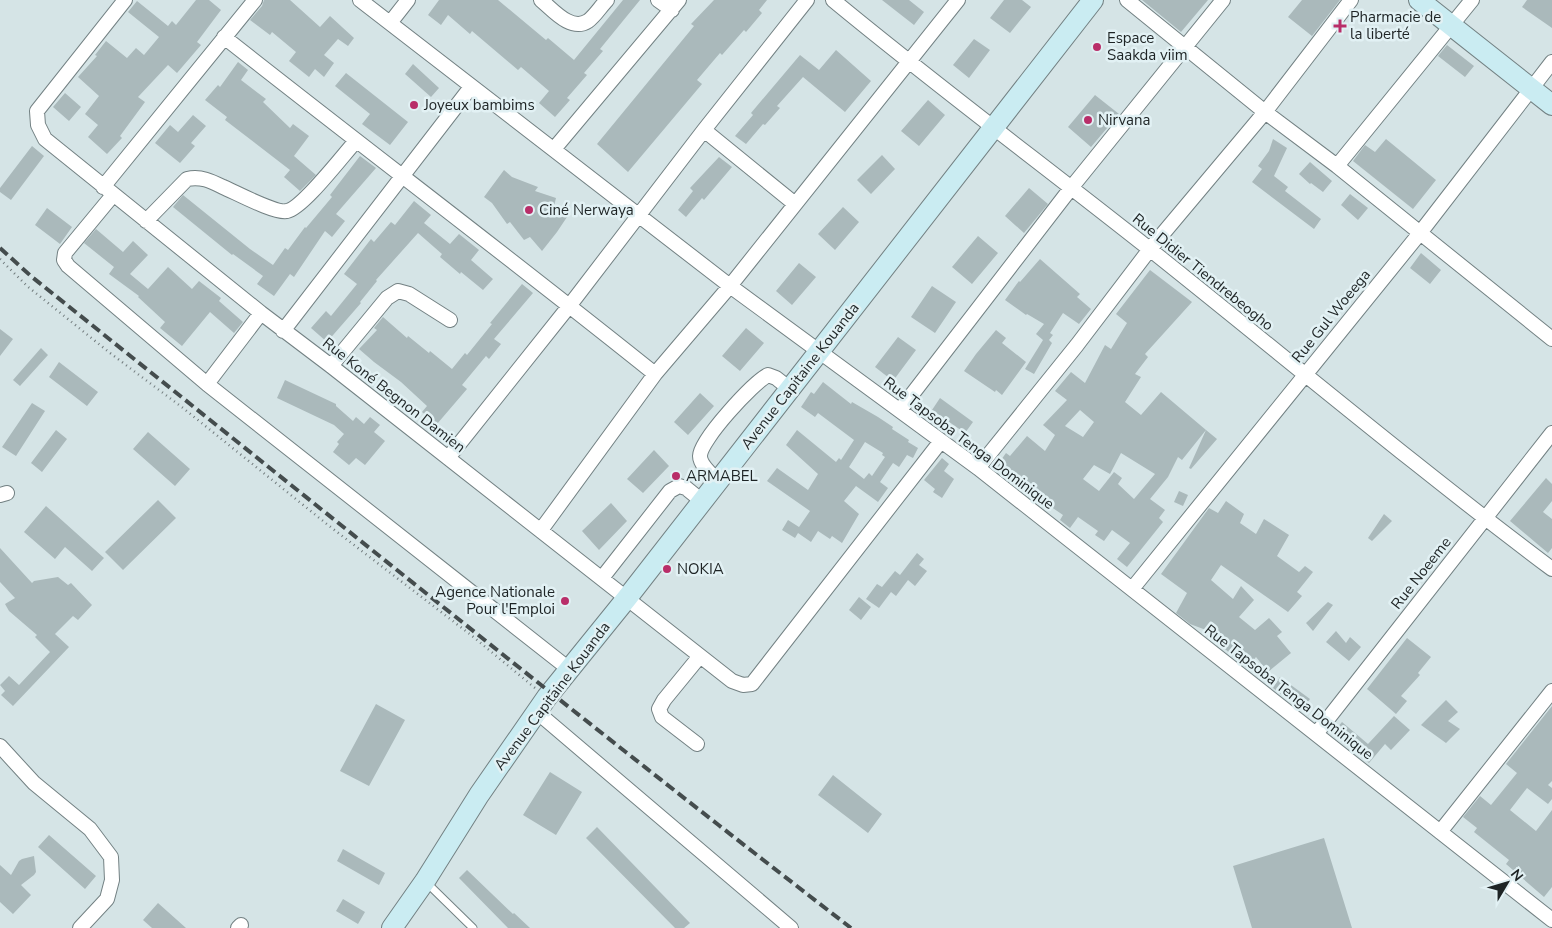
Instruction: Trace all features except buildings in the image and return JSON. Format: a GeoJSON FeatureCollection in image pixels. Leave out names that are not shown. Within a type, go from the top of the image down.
{"type":"FeatureCollection","features":[{"type":"Feature","properties":{"kind":"street","name":"Rue Koné Begnon Damien"},"geometry":{"type":"LineString","coordinates":[[125,0],[37,111],[38,125],[46,139],[261,314],[331,366],[732,681],[743,685],[752,684],[941,440]]}},
{"type":"Feature","properties":{"kind":"street"},"geometry":{"type":"LineString","coordinates":[[255,0],[224,37],[108,191],[65,253],[66,263],[207,384],[569,669]]}},
{"type":"Feature","properties":{"kind":"street","name":"Rue Tapsoba Tenga Dominique"},"geometry":{"type":"LineString","coordinates":[[360,0],[730,286],[978,468],[1440,832],[1550,915]]}},
{"type":"Feature","properties":{"kind":"street"},"geometry":{"type":"LineString","coordinates":[[390,23],[408,0]]}},
{"type":"Feature","properties":{"kind":"street"},"geometry":{"type":"LineString","coordinates":[[541,0],[570,23],[580,24],[588,20],[607,0]]}},
{"type":"Feature","properties":{"kind":"street"},"geometry":{"type":"LineString","coordinates":[[554,149],[675,5],[658,0]]}},
{"type":"Feature","properties":{"kind":"street"},"geometry":{"type":"LineString","coordinates":[[448,458],[570,305],[704,130],[807,0]]}},
{"type":"Feature","properties":{"kind":"street","name":"Rue Didier Tiendrebeogho"},"geometry":{"type":"LineString","coordinates":[[833,0],[994,129],[1150,249],[1484,519],[1552,570]]}},
{"type":"Feature","properties":{"kind":"street"},"geometry":{"type":"LineString","coordinates":[[541,530],[655,374],[730,286],[958,0]]}},
{"type":"Feature","properties":{"kind":"street","name":"Avenue Capitaine Kouanda"},"geometry":{"type":"LineString","coordinates":[[392,928],[425,881],[479,796],[569,669],[627,598],[1093,0]]}},
{"type":"Feature","properties":{"kind":"street"},"geometry":{"type":"LineString","coordinates":[[1127,0],[1265,112],[1337,166],[1552,339]]}},
{"type":"Feature","properties":{"kind":"street"},"geometry":{"type":"LineString","coordinates":[[900,410],[1071,188],[1223,0]]}},
{"type":"Feature","properties":{"kind":"street"},"geometry":{"type":"LineString","coordinates":[[978,468],[1150,249],[1265,112],[1351,0]]}},
{"type":"Feature","properties":{"kind":"street"},"geometry":{"type":"LineString","coordinates":[[1419,0],[1552,105]]}},
{"type":"Feature","properties":{"kind":"street"},"geometry":{"type":"LineString","coordinates":[[1337,166],[1472,0]]}},
{"type":"Feature","properties":{"kind":"street"},"geometry":{"type":"LineString","coordinates":[[224,37],[570,305],[655,374]]}},
{"type":"Feature","properties":{"kind":"street","name":"Rue Gul Woeega"},"geometry":{"type":"LineString","coordinates":[[1132,589],[1304,374],[1420,233],[1552,62]]}},
{"type":"Feature","properties":{"kind":"street"},"geometry":{"type":"LineString","coordinates":[[283,331],[472,87]]}},
{"type":"Feature","properties":{"kind":"street"},"geometry":{"type":"LineString","coordinates":[[704,130],[795,204]]}},
{"type":"Feature","properties":{"kind":"street"},"geometry":{"type":"LineString","coordinates":[[146,221],[187,179],[196,177],[208,180],[273,209],[286,212],[299,205],[356,141]]}},
{"type":"Feature","properties":{"kind":"street"},"geometry":{"type":"LineString","coordinates":[[331,366],[387,298],[398,291],[409,294],[450,320]]}},
{"type":"Feature","properties":{"kind":"street"},"geometry":{"type":"LineString","coordinates":[[207,384],[261,314]]}},
{"type":"Feature","properties":{"kind":"street"},"geometry":{"type":"LineString","coordinates":[[718,481],[700,458],[702,446],[744,394],[761,378],[768,375],[776,378],[790,389]]}},
{"type":"Feature","properties":{"kind":"street","name":"Rue Noeeme"},"geometry":{"type":"LineString","coordinates":[[1316,734],[1552,433]]}},
{"type":"Feature","properties":{"kind":"street"},"geometry":{"type":"LineString","coordinates":[[602,578],[670,491],[679,486],[686,488],[702,502]]}},
{"type":"Feature","properties":{"kind":"street"},"geometry":{"type":"LineString","coordinates":[[696,744],[662,717],[659,709],[664,700],[700,656]]}},
{"type":"Feature","properties":{"kind":"street"},"geometry":{"type":"LineString","coordinates":[[1440,832],[1552,691]]}},
{"type":"Feature","properties":{"kind":"street"},"geometry":{"type":"LineString","coordinates":[[542,705],[791,928]]}},
{"type":"Feature","properties":{"kind":"street"},"geometry":{"type":"LineString","coordinates":[[0,746],[34,783],[90,829],[111,857],[112,880],[107,899],[80,928]]}},
{"type":"Feature","properties":{"kind":"lane"},"geometry":{"type":"LineString","coordinates":[[425,881],[473,928]]}},
{"type":"Feature","properties":{"kind":"path"},"geometry":{"type":"LineString","coordinates":[[0,259],[27,286],[110,353],[183,408],[388,572],[471,635],[542,705]]}},
{"type":"Feature","properties":{"kind":"railway"},"geometry":{"type":"LineString","coordinates":[[0,248],[32,277],[440,604],[851,928]]}},
{"type":"Feature","properties":{"kind":"place","name":"Pharmacie de la liberté"},"geometry":{"type":"Point","coordinates":[1340,26]}},
{"type":"Feature","properties":{"kind":"place","name":"Espace Saakda viim"},"geometry":{"type":"Point","coordinates":[1097,47]}},
{"type":"Feature","properties":{"kind":"place","name":"Joyeux bambims"},"geometry":{"type":"Point","coordinates":[414,105]}},
{"type":"Feature","properties":{"kind":"place","name":"Nirvana"},"geometry":{"type":"Point","coordinates":[1088,120]}},
{"type":"Feature","properties":{"kind":"place","name":"Ciné Nerwaya"},"geometry":{"type":"Point","coordinates":[529,210]}},
{"type":"Feature","properties":{"kind":"place","name":"ARMABEL"},"geometry":{"type":"Point","coordinates":[676,476]}},
{"type":"Feature","properties":{"kind":"place","name":"NOKIA"},"geometry":{"type":"Point","coordinates":[667,569]}},
{"type":"Feature","properties":{"kind":"place","name":"Agence Nationale Pour l'Emploi"},"geometry":{"type":"Point","coordinates":[565,601]}}]}
